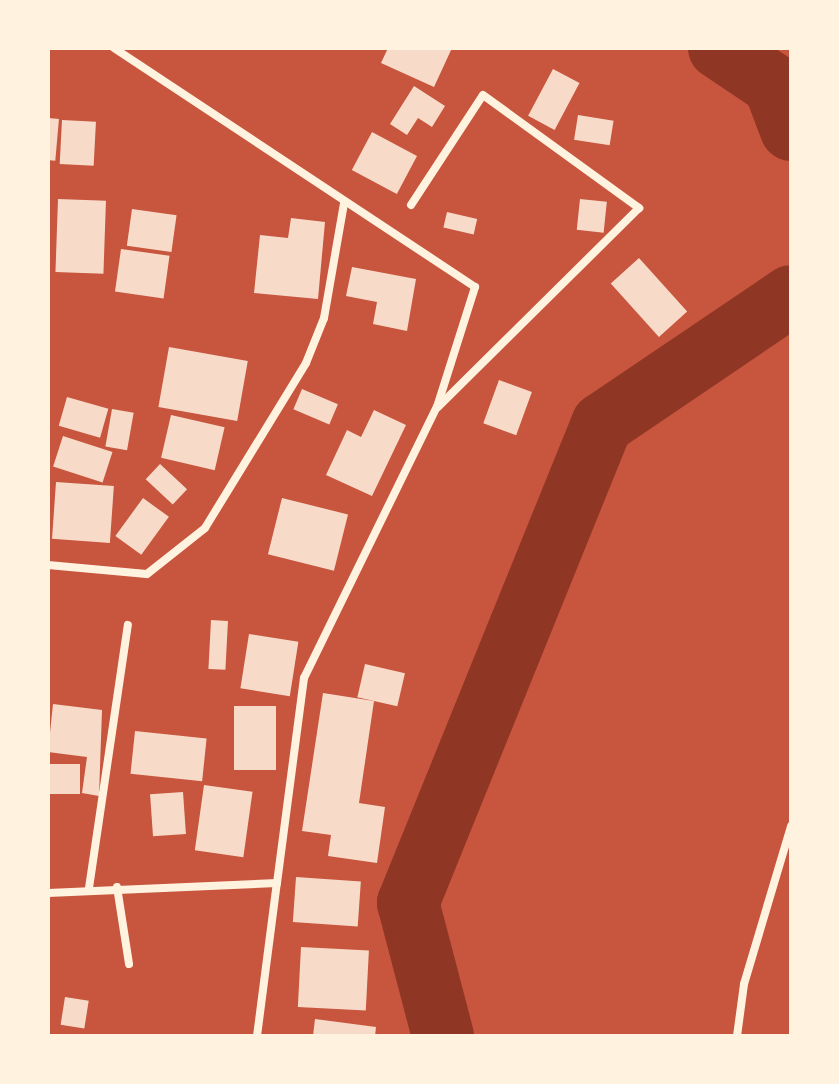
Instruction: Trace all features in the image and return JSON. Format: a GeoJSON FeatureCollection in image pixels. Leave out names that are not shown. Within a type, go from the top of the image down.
{"type":"FeatureCollection","features":[{"type":"Feature","properties":{"kind":"street"},"geometry":{"type":"LineString","coordinates":[[114,48],[475,287],[437,407],[304,678],[257,1036]]}},
{"type":"Feature","properties":{"kind":"street"},"geometry":{"type":"LineString","coordinates":[[411,205],[483,95],[639,208],[437,407]]}},
{"type":"Feature","properties":{"kind":"street"},"geometry":{"type":"LineString","coordinates":[[48,565],[147,574],[205,528],[306,363],[324,318],[344,203]]}},
{"type":"Feature","properties":{"kind":"street"},"geometry":{"type":"LineString","coordinates":[[89,888],[128,625]]}},
{"type":"Feature","properties":{"kind":"street"},"geometry":{"type":"LineString","coordinates":[[737,1036],[744,984],[791,826]]}},
{"type":"Feature","properties":{"kind":"street"},"geometry":{"type":"LineString","coordinates":[[48,893],[89,888],[277,883]]}},
{"type":"Feature","properties":{"kind":"street"},"geometry":{"type":"LineString","coordinates":[[117,887],[129,964]]}},
{"type":"Feature","properties":{"kind":"building"},"geometry":{"type":"Polygon","coordinates":[[[388,48],[452,48],[434,87],[381,63],[388,48]]]}},
{"type":"Feature","properties":{"kind":"building"},"geometry":{"type":"Polygon","coordinates":[[[553,69],[579,83],[555,130],[528,116],[553,69]]]}},
{"type":"Feature","properties":{"kind":"building"},"geometry":{"type":"Polygon","coordinates":[[[414,86],[445,106],[432,127],[418,118],[407,135],[390,124],[414,86]]]}},
{"type":"Feature","properties":{"kind":"building"},"geometry":{"type":"Polygon","coordinates":[[[578,115],[614,121],[610,145],[574,140],[578,115]]]}},
{"type":"Feature","properties":{"kind":"building"},"geometry":{"type":"Polygon","coordinates":[[[48,118],[59,119],[55,161],[48,160],[48,118]]]}},
{"type":"Feature","properties":{"kind":"building"},"geometry":{"type":"Polygon","coordinates":[[[62,120],[96,122],[94,166],[60,164],[62,120]]]}},
{"type":"Feature","properties":{"kind":"building"},"geometry":{"type":"Polygon","coordinates":[[[372,132],[417,156],[397,194],[352,170],[372,132]]]}},
{"type":"Feature","properties":{"kind":"building"},"geometry":{"type":"Polygon","coordinates":[[[58,199],[106,201],[103,274],[55,272],[58,199]]]}},
{"type":"Feature","properties":{"kind":"building"},"geometry":{"type":"Polygon","coordinates":[[[580,199],[607,202],[604,233],[577,230],[580,199]]]}},
{"type":"Feature","properties":{"kind":"building"},"geometry":{"type":"Polygon","coordinates":[[[132,209],[177,215],[171,252],[127,246],[132,209]]]}},
{"type":"Feature","properties":{"kind":"building"},"geometry":{"type":"Polygon","coordinates":[[[447,212],[477,219],[474,235],[443,228],[447,212]]]}},
{"type":"Feature","properties":{"kind":"building"},"geometry":{"type":"Polygon","coordinates":[[[291,218],[325,222],[318,299],[254,293],[260,235],[288,238],[291,218]]]}},
{"type":"Feature","properties":{"kind":"building"},"geometry":{"type":"Polygon","coordinates":[[[121,249],[170,256],[164,298],[115,292],[121,249]]]}},
{"type":"Feature","properties":{"kind":"building"},"geometry":{"type":"Polygon","coordinates":[[[639,258],[687,312],[659,337],[611,283],[639,258]]]}},
{"type":"Feature","properties":{"kind":"building"},"geometry":{"type":"Polygon","coordinates":[[[352,267],[416,279],[407,331],[373,324],[377,302],[346,296],[352,267]]]}},
{"type":"Feature","properties":{"kind":"building"},"geometry":{"type":"Polygon","coordinates":[[[169,347],[248,361],[237,421],[158,407],[169,347]]]}},
{"type":"Feature","properties":{"kind":"building"},"geometry":{"type":"Polygon","coordinates":[[[499,380],[532,392],[516,435],[483,423],[499,380]]]}},
{"type":"Feature","properties":{"kind":"building"},"geometry":{"type":"Polygon","coordinates":[[[302,389],[338,404],[329,424],[293,409],[302,389]]]}},
{"type":"Feature","properties":{"kind":"building"},"geometry":{"type":"Polygon","coordinates":[[[67,397],[108,409],[100,438],[59,426],[67,397]]]}},
{"type":"Feature","properties":{"kind":"building"},"geometry":{"type":"Polygon","coordinates":[[[112,409],[134,413],[127,450],[105,446],[112,409]]]}},
{"type":"Feature","properties":{"kind":"building"},"geometry":{"type":"Polygon","coordinates":[[[374,410],[406,425],[372,496],[326,475],[347,430],[361,437],[374,410]]]}},
{"type":"Feature","properties":{"kind":"building"},"geometry":{"type":"Polygon","coordinates":[[[171,415],[225,427],[215,470],[161,458],[171,415]]]}},
{"type":"Feature","properties":{"kind":"building"},"geometry":{"type":"Polygon","coordinates":[[[63,436],[112,452],[103,483],[53,466],[63,436]]]}},
{"type":"Feature","properties":{"kind":"building"},"geometry":{"type":"Polygon","coordinates":[[[160,464],[187,489],[173,505],[146,479],[160,464]]]}},
{"type":"Feature","properties":{"kind":"building"},"geometry":{"type":"Polygon","coordinates":[[[56,482],[114,486],[110,543],[52,539],[56,482]]]}},
{"type":"Feature","properties":{"kind":"building"},"geometry":{"type":"Polygon","coordinates":[[[143,498],[169,517],[141,555],[115,536],[143,498]]]}},
{"type":"Feature","properties":{"kind":"building"},"geometry":{"type":"Polygon","coordinates":[[[282,498],[348,514],[334,571],[268,554],[282,498]]]}},
{"type":"Feature","properties":{"kind":"building"},"geometry":{"type":"Polygon","coordinates":[[[211,620],[228,621],[225,670],[208,669],[211,620]]]}},
{"type":"Feature","properties":{"kind":"building"},"geometry":{"type":"Polygon","coordinates":[[[249,634],[298,642],[290,696],[240,688],[249,634]]]}},
{"type":"Feature","properties":{"kind":"building"},"geometry":{"type":"Polygon","coordinates":[[[365,664],[405,673],[397,706],[357,697],[365,664]]]}},
{"type":"Feature","properties":{"kind":"building"},"geometry":{"type":"Polygon","coordinates":[[[323,693],[374,701],[359,803],[385,807],[377,863],[328,856],[331,835],[302,831],[323,693]]]}},
{"type":"Feature","properties":{"kind":"building"},"geometry":{"type":"Polygon","coordinates":[[[53,704],[102,710],[99,796],[82,793],[87,757],[48,752],[53,704]]]}},
{"type":"Feature","properties":{"kind":"building"},"geometry":{"type":"Polygon","coordinates":[[[234,706],[276,706],[276,770],[234,770],[234,706]]]}},
{"type":"Feature","properties":{"kind":"building"},"geometry":{"type":"Polygon","coordinates":[[[135,731],[207,739],[202,781],[131,774],[135,731]]]}},
{"type":"Feature","properties":{"kind":"building"},"geometry":{"type":"Polygon","coordinates":[[[48,764],[80,764],[80,794],[48,794],[48,764]]]}},
{"type":"Feature","properties":{"kind":"building"},"geometry":{"type":"Polygon","coordinates":[[[204,785],[253,792],[243,857],[195,850],[204,785]]]}},
{"type":"Feature","properties":{"kind":"building"},"geometry":{"type":"Polygon","coordinates":[[[183,792],[186,834],[153,836],[150,794],[183,792]]]}},
{"type":"Feature","properties":{"kind":"building"},"geometry":{"type":"Polygon","coordinates":[[[296,877],[361,882],[358,926],[293,922],[296,877]]]}},
{"type":"Feature","properties":{"kind":"building"},"geometry":{"type":"Polygon","coordinates":[[[301,947],[369,951],[366,1010],[298,1007],[301,947]]]}},
{"type":"Feature","properties":{"kind":"building"},"geometry":{"type":"Polygon","coordinates":[[[65,997],[89,1001],[84,1028],[61,1025],[65,997]]]}},
{"type":"Feature","properties":{"kind":"building"},"geometry":{"type":"Polygon","coordinates":[[[315,1019],[376,1027],[375,1036],[313,1036],[315,1019]]]}},
{"type":"Feature","properties":{"kind":"waterway"},"geometry":{"type":"LineString","coordinates":[[719,48],[774,85],[791,130]]}},
{"type":"Feature","properties":{"kind":"waterway"},"geometry":{"type":"LineString","coordinates":[[443,1036],[408,903],[602,424],[791,296]]}}]}
